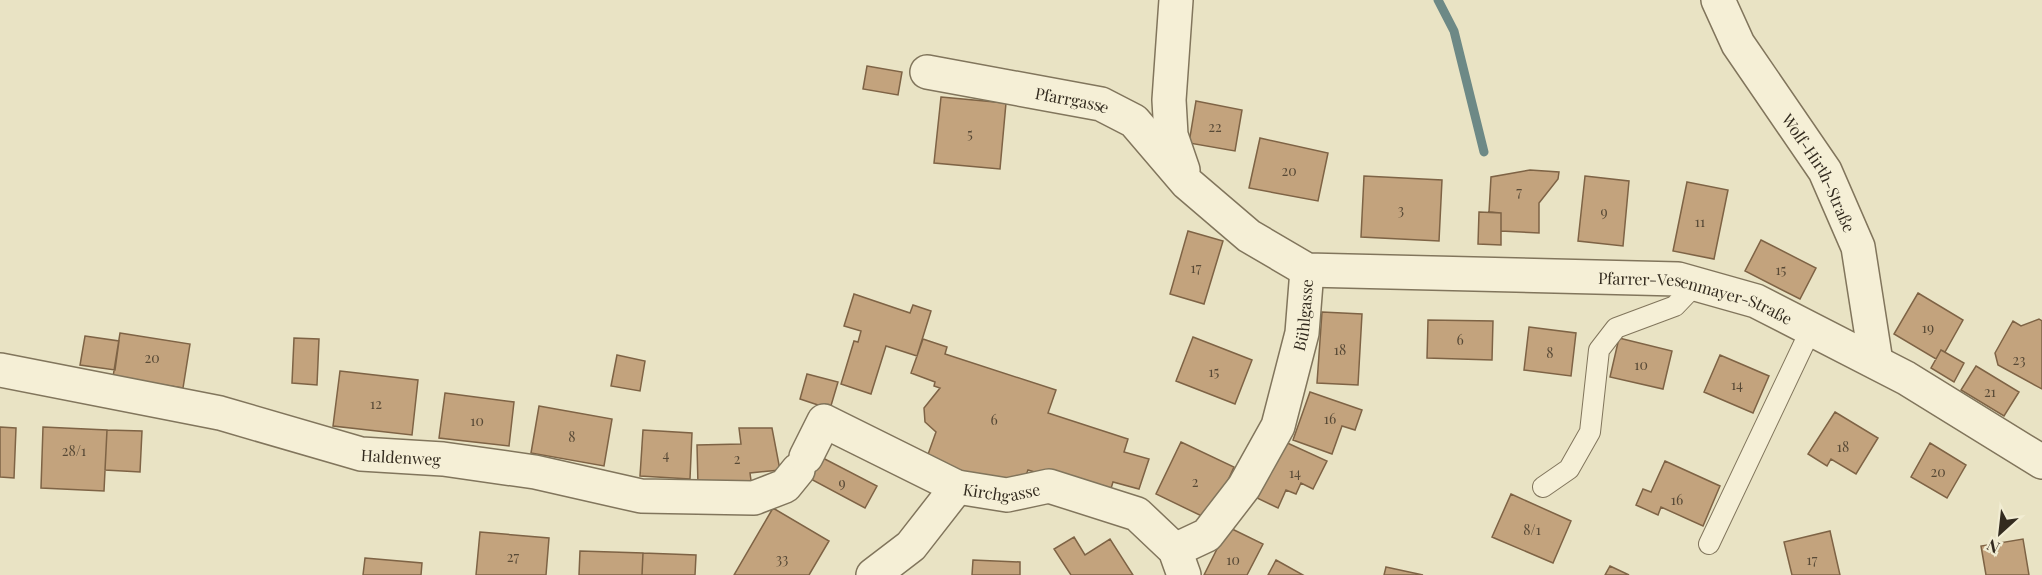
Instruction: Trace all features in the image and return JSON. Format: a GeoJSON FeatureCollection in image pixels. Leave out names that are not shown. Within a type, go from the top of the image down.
{"type":"FeatureCollection","features":[{"type":"Feature","properties":{"kind":"street"},"geometry":{"type":"LineString","coordinates":[[1176,0],[1168,100],[1171,135],[1187,183]]}},
{"type":"Feature","properties":{"kind":"street","name":"Wolf-Hirth-Straße"},"geometry":{"type":"LineString","coordinates":[[1718,0],[1738,44],[1825,171],[1858,247],[1876,362]]}},
{"type":"Feature","properties":{"kind":"street","name":"Pfarrgasse"},"geometry":{"type":"LineString","coordinates":[[927,72],[1101,104],[1134,121],[1187,183]]}},
{"type":"Feature","properties":{"kind":"street","name":"Bühlgasse"},"geometry":{"type":"LineString","coordinates":[[1180,562],[1207,535],[1244,487],[1278,426],[1302,333],[1307,270],[1249,236],[1187,183]]}},
{"type":"Feature","properties":{"kind":"street","name":"Pfarrer-Vesenmayer-Straße"},"geometry":{"type":"LineString","coordinates":[[1307,270],[1678,279],[1756,301],[1876,362],[2042,462]]}},
{"type":"Feature","properties":{"kind":"street","name":"Haldenweg"},"geometry":{"type":"LineString","coordinates":[[0,370],[220,413],[361,454],[443,459],[535,472],[641,496],[754,498],[785,486],[802,464],[824,420]]}},
{"type":"Feature","properties":{"kind":"street","name":"Kirchgasse"},"geometry":{"type":"LineString","coordinates":[[824,420],[957,487],[1007,495],[1049,486],[1137,514],[1180,562]]}},
{"type":"Feature","properties":{"kind":"street"},"geometry":{"type":"LineString","coordinates":[[873,575],[911,546],[957,487]]}},
{"type":"Feature","properties":{"kind":"lane"},"geometry":{"type":"LineString","coordinates":[[1543,487],[1569,469],[1590,432],[1599,350],[1616,328],[1675,306],[1696,284]]}},
{"type":"Feature","properties":{"kind":"lane"},"geometry":{"type":"LineString","coordinates":[[1709,543],[1811,329]]}},
{"type":"Feature","properties":{"kind":"building"},"geometry":{"type":"Polygon","coordinates":[[[867,66],[902,72],[898,95],[863,89],[867,66]]]}},
{"type":"Feature","properties":{"kind":"building"},"geometry":{"type":"Polygon","coordinates":[[[941,97],[1006,103],[1000,169],[934,163],[941,97]]]}},
{"type":"Feature","properties":{"kind":"building"},"geometry":{"type":"Polygon","coordinates":[[[1196,101],[1242,110],[1235,151],[1189,143],[1196,101]]]}},
{"type":"Feature","properties":{"kind":"building"},"geometry":{"type":"Polygon","coordinates":[[[1260,138],[1328,153],[1318,201],[1249,188],[1260,138]]]}},
{"type":"Feature","properties":{"kind":"building"},"geometry":{"type":"Polygon","coordinates":[[[1530,170],[1559,172],[1558,179],[1539,203],[1539,233],[1501,231],[1501,213],[1489,212],[1491,177],[1530,170]]]}},
{"type":"Feature","properties":{"kind":"building"},"geometry":{"type":"Polygon","coordinates":[[[1364,176],[1442,180],[1439,241],[1361,237],[1364,176]]]}},
{"type":"Feature","properties":{"kind":"building"},"geometry":{"type":"Polygon","coordinates":[[[1585,176],[1629,181],[1623,246],[1578,241],[1585,176]]]}},
{"type":"Feature","properties":{"kind":"building"},"geometry":{"type":"Polygon","coordinates":[[[1687,182],[1728,190],[1714,259],[1673,251],[1687,182]]]}},
{"type":"Feature","properties":{"kind":"building"},"geometry":{"type":"Polygon","coordinates":[[[1479,212],[1501,213],[1501,245],[1478,244],[1479,212]]]}},
{"type":"Feature","properties":{"kind":"building"},"geometry":{"type":"Polygon","coordinates":[[[1188,231],[1223,241],[1204,304],[1170,294],[1188,231]]]}},
{"type":"Feature","properties":{"kind":"building"},"geometry":{"type":"Polygon","coordinates":[[[1761,240],[1816,268],[1800,299],[1745,271],[1761,240]]]}},
{"type":"Feature","properties":{"kind":"building"},"geometry":{"type":"Polygon","coordinates":[[[1918,293],[1963,320],[1945,352],[1941,350],[1936,359],[1894,334],[1918,293]]]}},
{"type":"Feature","properties":{"kind":"building"},"geometry":{"type":"Polygon","coordinates":[[[854,294],[910,313],[913,305],[931,311],[917,356],[886,346],[871,394],[841,384],[854,341],[858,342],[861,331],[844,326],[854,294]]]}},
{"type":"Feature","properties":{"kind":"building"},"geometry":{"type":"Polygon","coordinates":[[[1322,312],[1362,314],[1358,385],[1317,383],[1322,312]]]}},
{"type":"Feature","properties":{"kind":"building"},"geometry":{"type":"Polygon","coordinates":[[[2039,319],[2042,321],[2042,389],[1998,365],[1995,353],[2013,321],[2021,326],[2039,319]]]}},
{"type":"Feature","properties":{"kind":"building"},"geometry":{"type":"Polygon","coordinates":[[[1428,320],[1493,321],[1492,360],[1427,358],[1428,320]]]}},
{"type":"Feature","properties":{"kind":"building"},"geometry":{"type":"Polygon","coordinates":[[[1529,327],[1576,333],[1571,376],[1524,370],[1529,327]]]}},
{"type":"Feature","properties":{"kind":"building"},"geometry":{"type":"Polygon","coordinates":[[[120,333],[190,344],[183,388],[113,377],[120,333]]]}},
{"type":"Feature","properties":{"kind":"building"},"geometry":{"type":"Polygon","coordinates":[[[85,336],[119,341],[115,370],[80,365],[85,336]]]}},
{"type":"Feature","properties":{"kind":"building"},"geometry":{"type":"Polygon","coordinates":[[[1193,337],[1252,360],[1235,404],[1176,381],[1193,337]]]}},
{"type":"Feature","properties":{"kind":"building"},"geometry":{"type":"Polygon","coordinates":[[[294,338],[319,339],[317,385],[292,383],[294,338]]]}},
{"type":"Feature","properties":{"kind":"building"},"geometry":{"type":"Polygon","coordinates":[[[1619,338],[1672,351],[1663,389],[1610,377],[1619,338]]]}},
{"type":"Feature","properties":{"kind":"building"},"geometry":{"type":"Polygon","coordinates":[[[923,339],[947,347],[945,354],[1056,390],[1048,413],[1128,439],[1124,452],[1149,459],[1139,489],[1113,482],[1109,495],[1028,470],[1022,486],[961,476],[926,460],[936,432],[925,422],[924,408],[940,388],[934,386],[935,382],[911,373],[923,339]]]}},
{"type":"Feature","properties":{"kind":"building"},"geometry":{"type":"Polygon","coordinates":[[[1941,350],[1964,363],[1954,382],[1931,368],[1941,350]]]}},
{"type":"Feature","properties":{"kind":"building"},"geometry":{"type":"Polygon","coordinates":[[[617,355],[645,361],[640,391],[611,386],[617,355]]]}},
{"type":"Feature","properties":{"kind":"building"},"geometry":{"type":"Polygon","coordinates":[[[1720,355],[1769,376],[1753,413],[1704,392],[1720,355]]]}},
{"type":"Feature","properties":{"kind":"building"},"geometry":{"type":"Polygon","coordinates":[[[1976,366],[2019,392],[2004,416],[1961,390],[1976,366]]]}},
{"type":"Feature","properties":{"kind":"building"},"geometry":{"type":"Polygon","coordinates":[[[340,371],[418,380],[412,435],[333,426],[340,371]]]}},
{"type":"Feature","properties":{"kind":"building"},"geometry":{"type":"Polygon","coordinates":[[[807,374],[838,382],[830,409],[800,399],[807,374]]]}},
{"type":"Feature","properties":{"kind":"building"},"geometry":{"type":"Polygon","coordinates":[[[1310,392],[1362,410],[1355,430],[1342,426],[1332,454],[1293,440],[1310,392]]]}},
{"type":"Feature","properties":{"kind":"building"},"geometry":{"type":"Polygon","coordinates":[[[445,393],[514,402],[509,446],[439,438],[445,393]]]}},
{"type":"Feature","properties":{"kind":"building"},"geometry":{"type":"Polygon","coordinates":[[[539,406],[612,419],[604,466],[531,453],[539,406]]]}},
{"type":"Feature","properties":{"kind":"building"},"geometry":{"type":"Polygon","coordinates":[[[1835,412],[1878,438],[1856,474],[1831,459],[1827,466],[1808,454],[1835,412]]]}},
{"type":"Feature","properties":{"kind":"building"},"geometry":{"type":"Polygon","coordinates":[[[0,427],[16,428],[14,478],[0,477],[0,427]]]}},
{"type":"Feature","properties":{"kind":"building"},"geometry":{"type":"Polygon","coordinates":[[[43,427],[107,430],[104,491],[41,488],[43,427]]]}},
{"type":"Feature","properties":{"kind":"building"},"geometry":{"type":"Polygon","coordinates":[[[739,428],[772,428],[780,470],[750,473],[752,488],[698,486],[697,445],[741,444],[739,428]]]}},
{"type":"Feature","properties":{"kind":"building"},"geometry":{"type":"Polygon","coordinates":[[[107,430],[142,431],[140,472],[105,470],[107,430]]]}},
{"type":"Feature","properties":{"kind":"building"},"geometry":{"type":"Polygon","coordinates":[[[643,430],[692,433],[690,479],[640,476],[643,430]]]}},
{"type":"Feature","properties":{"kind":"building"},"geometry":{"type":"Polygon","coordinates":[[[1283,441],[1327,461],[1313,489],[1301,483],[1296,494],[1286,490],[1278,508],[1257,498],[1283,441]]]}},
{"type":"Feature","properties":{"kind":"building"},"geometry":{"type":"Polygon","coordinates":[[[1181,442],[1234,467],[1210,520],[1156,494],[1181,442]]]}},
{"type":"Feature","properties":{"kind":"building"},"geometry":{"type":"Polygon","coordinates":[[[1930,443],[1966,465],[1947,498],[1911,477],[1930,443]]]}},
{"type":"Feature","properties":{"kind":"building"},"geometry":{"type":"Polygon","coordinates":[[[819,456],[877,486],[865,508],[807,477],[819,456]]]}},
{"type":"Feature","properties":{"kind":"building"},"geometry":{"type":"Polygon","coordinates":[[[1665,461],[1720,486],[1703,526],[1661,507],[1658,515],[1636,505],[1643,489],[1651,492],[1665,461]]]}},
{"type":"Feature","properties":{"kind":"building"},"geometry":{"type":"Polygon","coordinates":[[[1511,494],[1571,521],[1553,563],[1492,537],[1511,494]]]}},
{"type":"Feature","properties":{"kind":"building"},"geometry":{"type":"Polygon","coordinates":[[[773,508],[829,541],[809,575],[734,575],[773,508]]]}},
{"type":"Feature","properties":{"kind":"building"},"geometry":{"type":"Polygon","coordinates":[[[1228,527],[1263,544],[1247,575],[1204,575],[1228,527]]]}},
{"type":"Feature","properties":{"kind":"building"},"geometry":{"type":"Polygon","coordinates":[[[1830,531],[1840,575],[1792,575],[1784,542],[1830,531]]]}},
{"type":"Feature","properties":{"kind":"building"},"geometry":{"type":"Polygon","coordinates":[[[480,532],[549,538],[546,575],[476,575],[480,532]]]}},
{"type":"Feature","properties":{"kind":"building"},"geometry":{"type":"Polygon","coordinates":[[[1074,537],[1085,555],[1110,539],[1133,575],[1071,575],[1054,549],[1074,537]]]}},
{"type":"Feature","properties":{"kind":"building"},"geometry":{"type":"Polygon","coordinates":[[[2023,539],[2029,575],[1986,575],[1981,546],[2023,539]]]}},
{"type":"Feature","properties":{"kind":"building"},"geometry":{"type":"Polygon","coordinates":[[[580,551],[643,553],[642,575],[579,575],[580,551]]]}},
{"type":"Feature","properties":{"kind":"building"},"geometry":{"type":"Polygon","coordinates":[[[643,553],[696,555],[695,575],[642,575],[643,553]]]}},
{"type":"Feature","properties":{"kind":"building"},"geometry":{"type":"Polygon","coordinates":[[[365,558],[422,563],[421,575],[363,575],[365,558]]]}},
{"type":"Feature","properties":{"kind":"building"},"geometry":{"type":"Polygon","coordinates":[[[973,560],[1020,562],[1020,575],[972,575],[973,560]]]}},
{"type":"Feature","properties":{"kind":"building"},"geometry":{"type":"Polygon","coordinates":[[[1276,560],[1303,575],[1268,575],[1276,560]]]}},
{"type":"Feature","properties":{"kind":"building"},"geometry":{"type":"Polygon","coordinates":[[[1610,566],[1629,575],[1605,575],[1610,566]]]}},
{"type":"Feature","properties":{"kind":"building"},"geometry":{"type":"Polygon","coordinates":[[[1386,567],[1423,575],[1384,575],[1386,567]]]}},
{"type":"Feature","properties":{"kind":"waterway"},"geometry":{"type":"LineString","coordinates":[[1438,0],[1454,31],[1484,152]]}}]}
